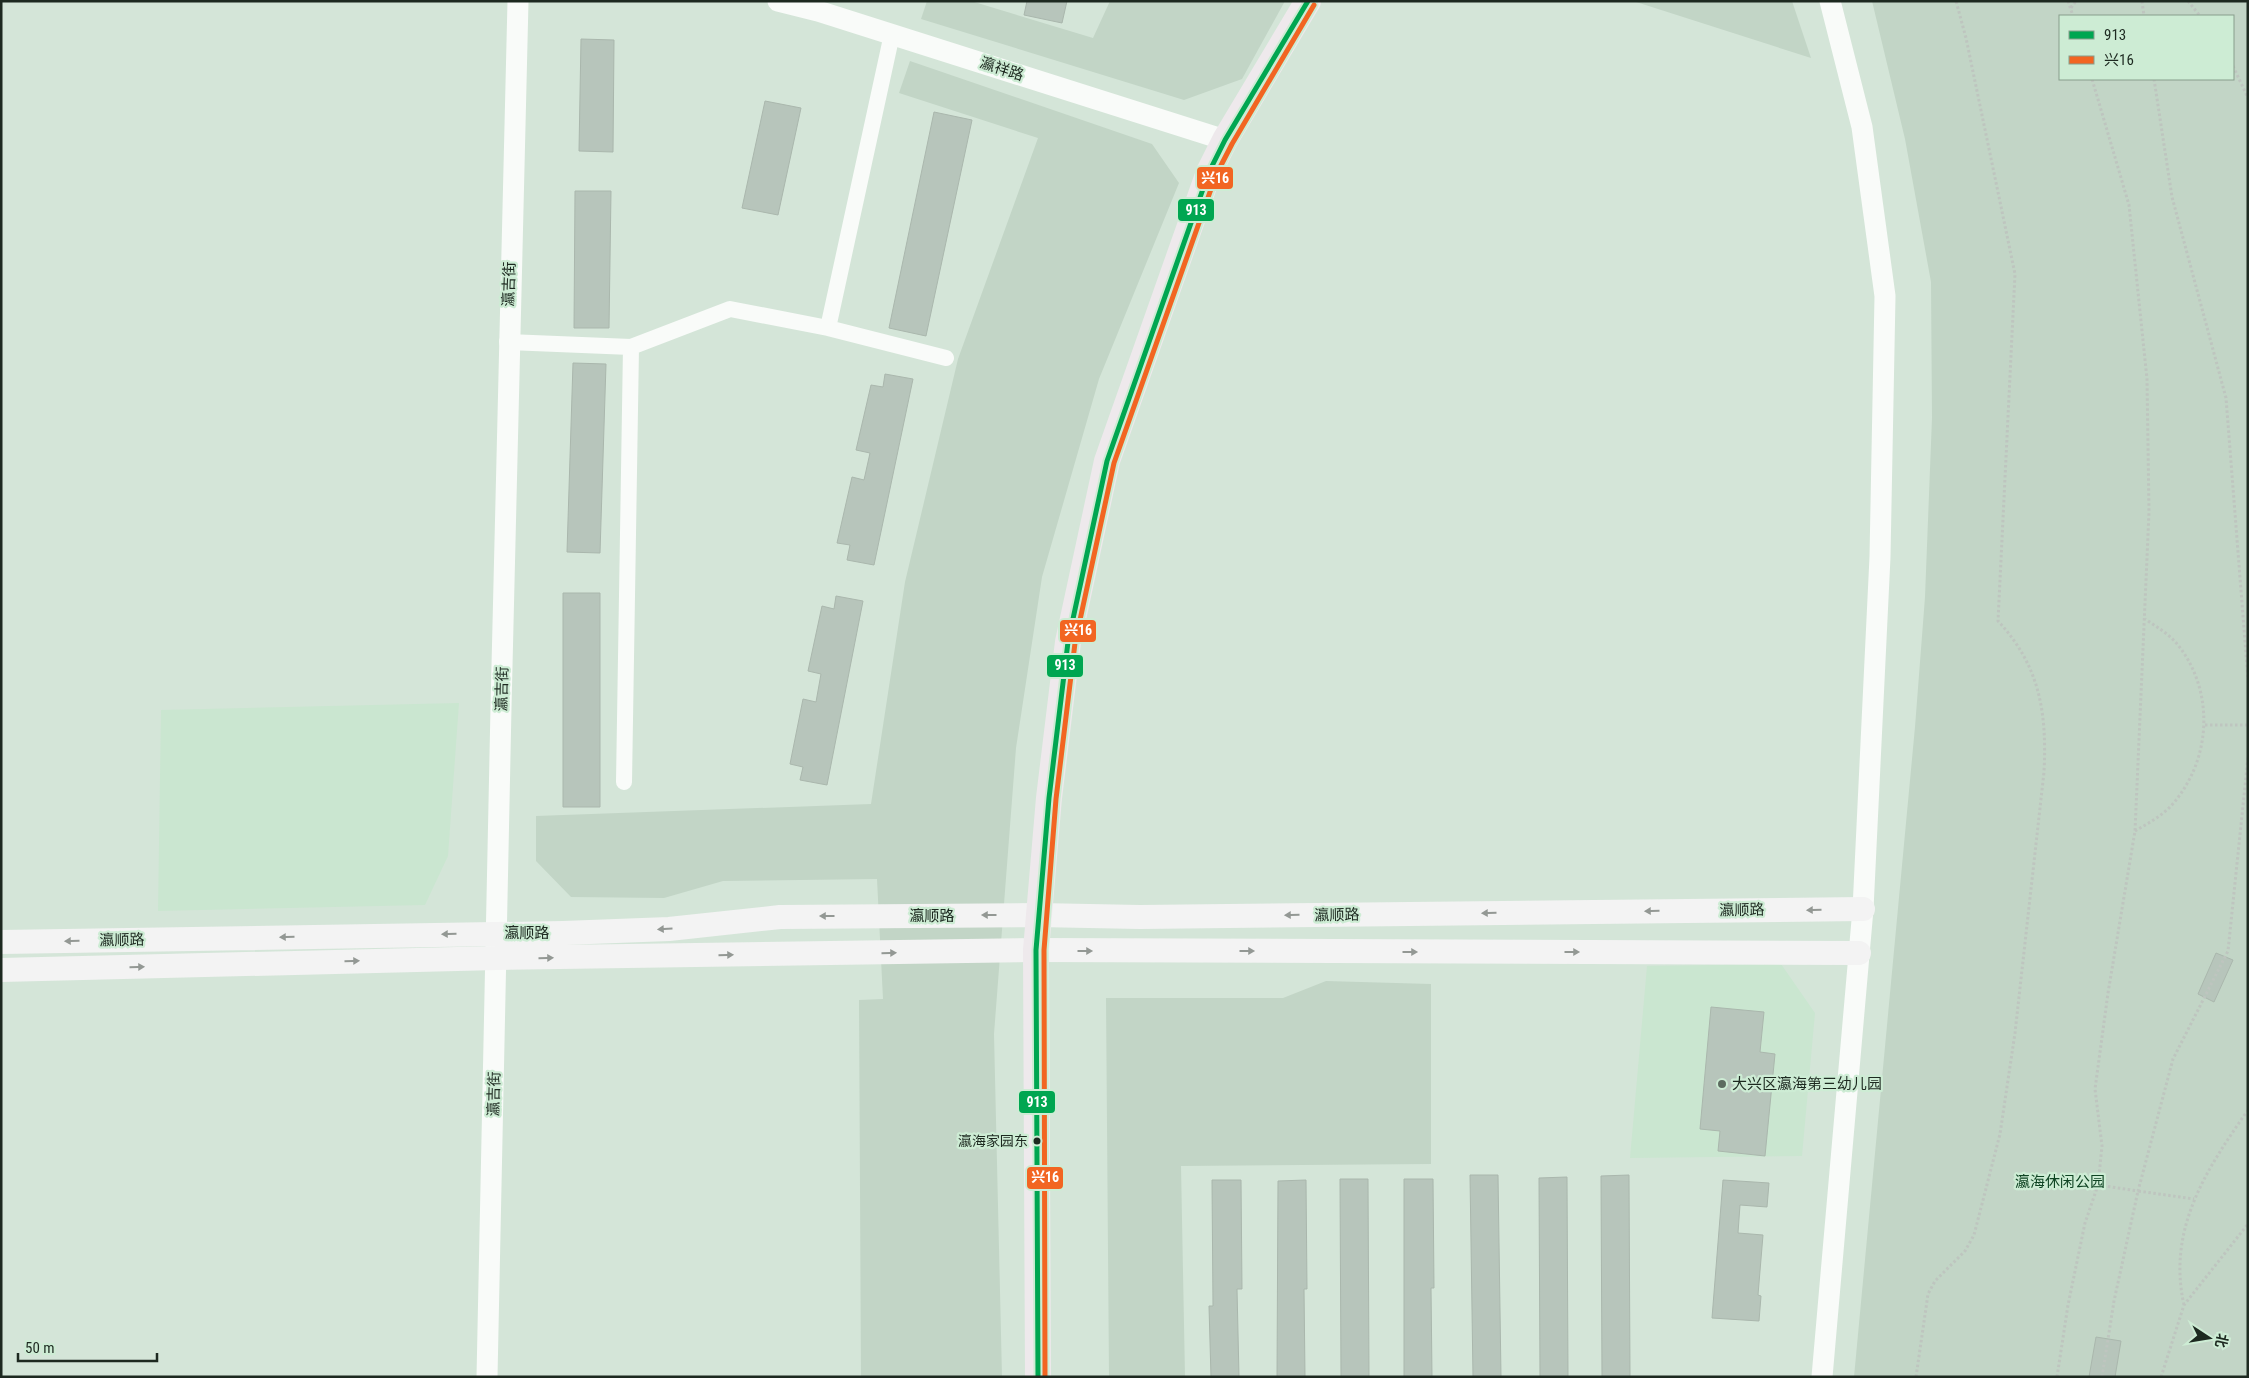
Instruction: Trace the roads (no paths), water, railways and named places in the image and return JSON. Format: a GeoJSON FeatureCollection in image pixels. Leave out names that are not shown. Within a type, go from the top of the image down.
{"type":"FeatureCollection","features":[{"type":"Feature","properties":{"kind":"main road"},"geometry":{"type":"LineString","coordinates":[[1038,1377],[1036,950],[1048,798],[1068,642],[1107,461],[1209,172],[1225,140],[1308,1]]}},
{"type":"Feature","properties":{"kind":"main road","name":"瀛顺路"},"geometry":{"type":"LineString","coordinates":[[1,942],[498,934],[669,929],[780,916],[1038,915],[1140,917],[1863,909]]}},
{"type":"Feature","properties":{"kind":"main road","name":"瀛顺路"},"geometry":{"type":"LineString","coordinates":[[1,970],[498,958],[1036,950],[1859,953]]}},
{"type":"Feature","properties":{"kind":"street","name":"瀛吉街"},"geometry":{"type":"LineString","coordinates":[[487,1377],[498,958],[507,342],[518,1]]}},
{"type":"Feature","properties":{"kind":"street","name":"瀛祥路"},"geometry":{"type":"LineString","coordinates":[[778,1],[818,11],[892,34],[1225,140]]}},
{"type":"Feature","properties":{"kind":"street"},"geometry":{"type":"LineString","coordinates":[[1822,1377],[1863,909],[1880,557],[1885,296],[1862,127],[1830,1]]}},
{"type":"Feature","properties":{"kind":"street"},"geometry":{"type":"LineString","coordinates":[[828,328],[892,34]]}},
{"type":"Feature","properties":{"kind":"street"},"geometry":{"type":"LineString","coordinates":[[507,342],[631,347],[730,309],[828,328],[946,358]]}},
{"type":"Feature","properties":{"kind":"street"},"geometry":{"type":"LineString","coordinates":[[624,782],[631,347]]}},
{"type":"Feature","properties":{"kind":"place","name":"大兴区瀛海第三幼儿园"},"geometry":{"type":"Point","coordinates":[1722,1084]}},
{"type":"Feature","properties":{"kind":"place","name":"瀛海家园东"},"geometry":{"type":"Point","coordinates":[1037,1141]}},
{"type":"Feature","properties":{"kind":"park label","name":"瀛海休闲公园"},"geometry":{"type":"Point","coordinates":[2060,1182]}}]}
